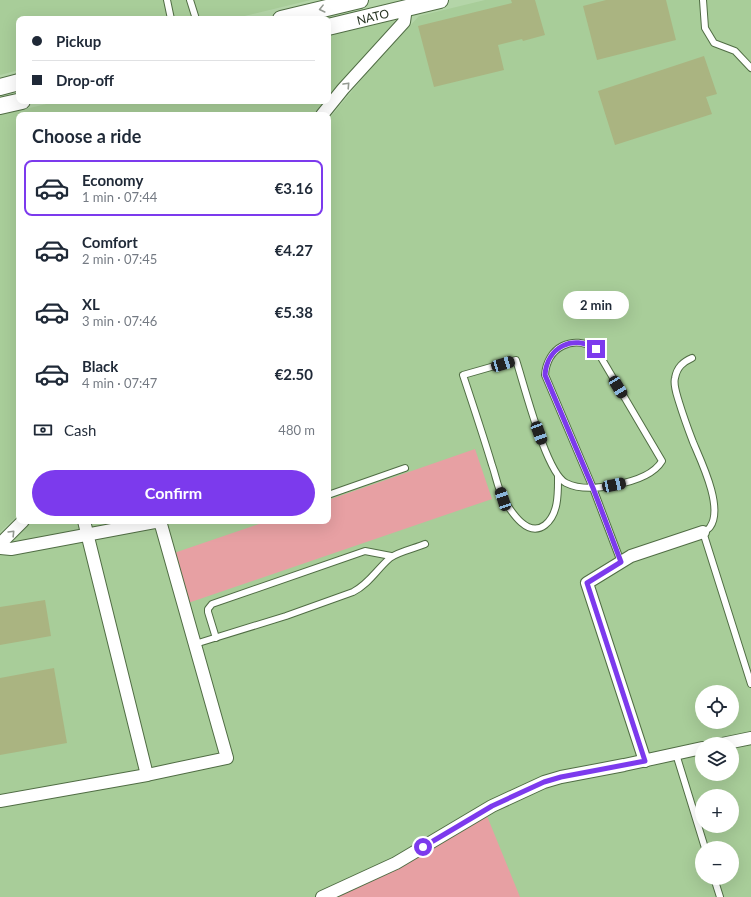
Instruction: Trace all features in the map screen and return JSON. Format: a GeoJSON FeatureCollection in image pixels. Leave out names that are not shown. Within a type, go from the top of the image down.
{"type":"FeatureCollection","features":[{"type":"Feature","properties":{"kind":"main road","name":"ΝΑΤΟ"},"geometry":{"type":"LineString","coordinates":[[293,16],[360,0]]}},
{"type":"Feature","properties":{"kind":"main road","name":"ΝΑΤΟ"},"geometry":{"type":"LineString","coordinates":[[331,26],[439,0]]}},
{"type":"Feature","properties":{"kind":"main road"},"geometry":{"type":"LineString","coordinates":[[0,87],[16,83]]}},
{"type":"Feature","properties":{"kind":"main road"},"geometry":{"type":"LineString","coordinates":[[0,106],[16,102]]}},
{"type":"Feature","properties":{"kind":"street"},"geometry":{"type":"LineString","coordinates":[[331,103],[343,88],[404,22],[406,8]]}},
{"type":"Feature","properties":{"kind":"street"},"geometry":{"type":"LineString","coordinates":[[324,112],[331,104]]}},
{"type":"Feature","properties":{"kind":"street"},"geometry":{"type":"LineString","coordinates":[[0,544],[12,534],[20,524]]}},
{"type":"Feature","properties":{"kind":"street"},"geometry":{"type":"LineString","coordinates":[[85,524],[147,775]]}},
{"type":"Feature","properties":{"kind":"street"},"geometry":{"type":"LineString","coordinates":[[0,548],[11,549],[143,524]]}},
{"type":"Feature","properties":{"kind":"street"},"geometry":{"type":"LineString","coordinates":[[0,801],[147,775],[227,758],[161,524]]}},
{"type":"Feature","properties":{"kind":"street"},"geometry":{"type":"LineString","coordinates":[[645,761],[587,583],[631,556],[703,532]]}},
{"type":"Feature","properties":{"kind":"street"},"geometry":{"type":"LineString","coordinates":[[739,740],[751,738]]}},
{"type":"Feature","properties":{"kind":"street"},"geometry":{"type":"LineString","coordinates":[[322,897],[396,862],[492,806],[544,782],[561,777],[695,750]]}},
{"type":"Feature","properties":{"kind":"lane"},"geometry":{"type":"LineString","coordinates":[[167,0],[170,16]]}},
{"type":"Feature","properties":{"kind":"lane"},"geometry":{"type":"LineString","coordinates":[[190,0],[195,16]]}},
{"type":"Feature","properties":{"kind":"lane"},"geometry":{"type":"LineString","coordinates":[[703,0],[705,28],[714,43],[735,51],[751,68]]}},
{"type":"Feature","properties":{"kind":"lane"},"geometry":{"type":"LineString","coordinates":[[558,476],[558,494],[555,507],[548,522],[542,527],[534,529],[527,527],[519,521],[503,499],[463,375],[516,360],[539,433],[558,476],[566,483],[593,488],[614,485],[636,479],[658,468],[662,461],[596,349],[585,344],[572,343],[560,347],[550,356],[545,375],[593,488],[621,562]]}},
{"type":"Feature","properties":{"kind":"lane"},"geometry":{"type":"LineString","coordinates":[[692,358],[683,362],[679,366],[674,378],[676,392],[693,442],[704,465],[710,484],[714,516],[710,527],[703,532],[751,684]]}},
{"type":"Feature","properties":{"kind":"lane"},"geometry":{"type":"LineString","coordinates":[[331,494],[405,468]]}},
{"type":"Feature","properties":{"kind":"lane"},"geometry":{"type":"LineString","coordinates":[[195,644],[286,616],[353,592],[369,581],[391,556],[425,544]]}},
{"type":"Feature","properties":{"kind":"lane"},"geometry":{"type":"LineString","coordinates":[[216,638],[208,612],[208,608],[212,604],[365,551],[391,556]]}},
{"type":"Feature","properties":{"kind":"lane"},"geometry":{"type":"LineString","coordinates":[[676,754],[702,841]]}},
{"type":"Feature","properties":{"kind":"lane"},"geometry":{"type":"LineString","coordinates":[[716,885],[720,897]]}},
{"type":"Feature","properties":{"kind":"shaded area"},"geometry":{"type":"Polygon","coordinates":[[[0,0],[311,0],[244,16],[16,16],[16,71],[0,75],[0,0]]]}},
{"type":"Feature","properties":{"kind":"shaded area"},"geometry":{"type":"Polygon","coordinates":[[[485,0],[751,0],[751,897],[0,897],[0,552],[28,524],[331,524],[331,116],[372,67],[419,16],[485,0]]]}},
{"type":"Feature","properties":{"kind":"shaded area"},"geometry":{"type":"Polygon","coordinates":[[[396,20],[331,95],[331,35],[396,20]]]}},
{"type":"Feature","properties":{"kind":"shaded area"},"geometry":{"type":"Polygon","coordinates":[[[46,104],[322,104],[316,112],[16,112],[16,517],[0,532],[0,115],[46,104]]]}},
{"type":"Feature","properties":{"kind":"shaded area"},"geometry":{"type":"Polygon","coordinates":[[[475,449],[492,499],[188,603],[174,553],[259,524],[331,524],[331,499],[475,449]]]}},
{"type":"Feature","properties":{"kind":"shaded area"},"geometry":{"type":"Polygon","coordinates":[[[487,816],[520,897],[337,897],[487,816]]]}},
{"type":"Feature","properties":{"kind":"building"},"geometry":{"type":"Polygon","coordinates":[[[511,0],[535,0],[545,35],[523,41],[522,39],[498,45],[504,70],[434,87],[418,26],[512,3],[511,0]]]}},
{"type":"Feature","properties":{"kind":"building"},"geometry":{"type":"Polygon","coordinates":[[[606,0],[666,0],[676,40],[597,60],[583,6],[606,0]]]}},
{"type":"Feature","properties":{"kind":"building"},"geometry":{"type":"Polygon","coordinates":[[[704,56],[717,94],[706,97],[712,114],[615,145],[598,91],[704,56]]]}},
{"type":"Feature","properties":{"kind":"building"},"geometry":{"type":"Polygon","coordinates":[[[45,600],[51,636],[0,645],[0,607],[45,600]]]}},
{"type":"Feature","properties":{"kind":"building"},"geometry":{"type":"Polygon","coordinates":[[[54,668],[67,743],[0,755],[0,678],[54,668]]]}},
{"type":"Feature","properties":{"kind":"route"},"geometry":{"type":"LineString","coordinates":[[423,847],[492,806],[544,782],[561,777],[645,761],[587,583],[609,568],[621,562],[593,488],[545,375],[547,362],[550,356],[560,347],[566,344],[579,343],[596,349]]}}]}
